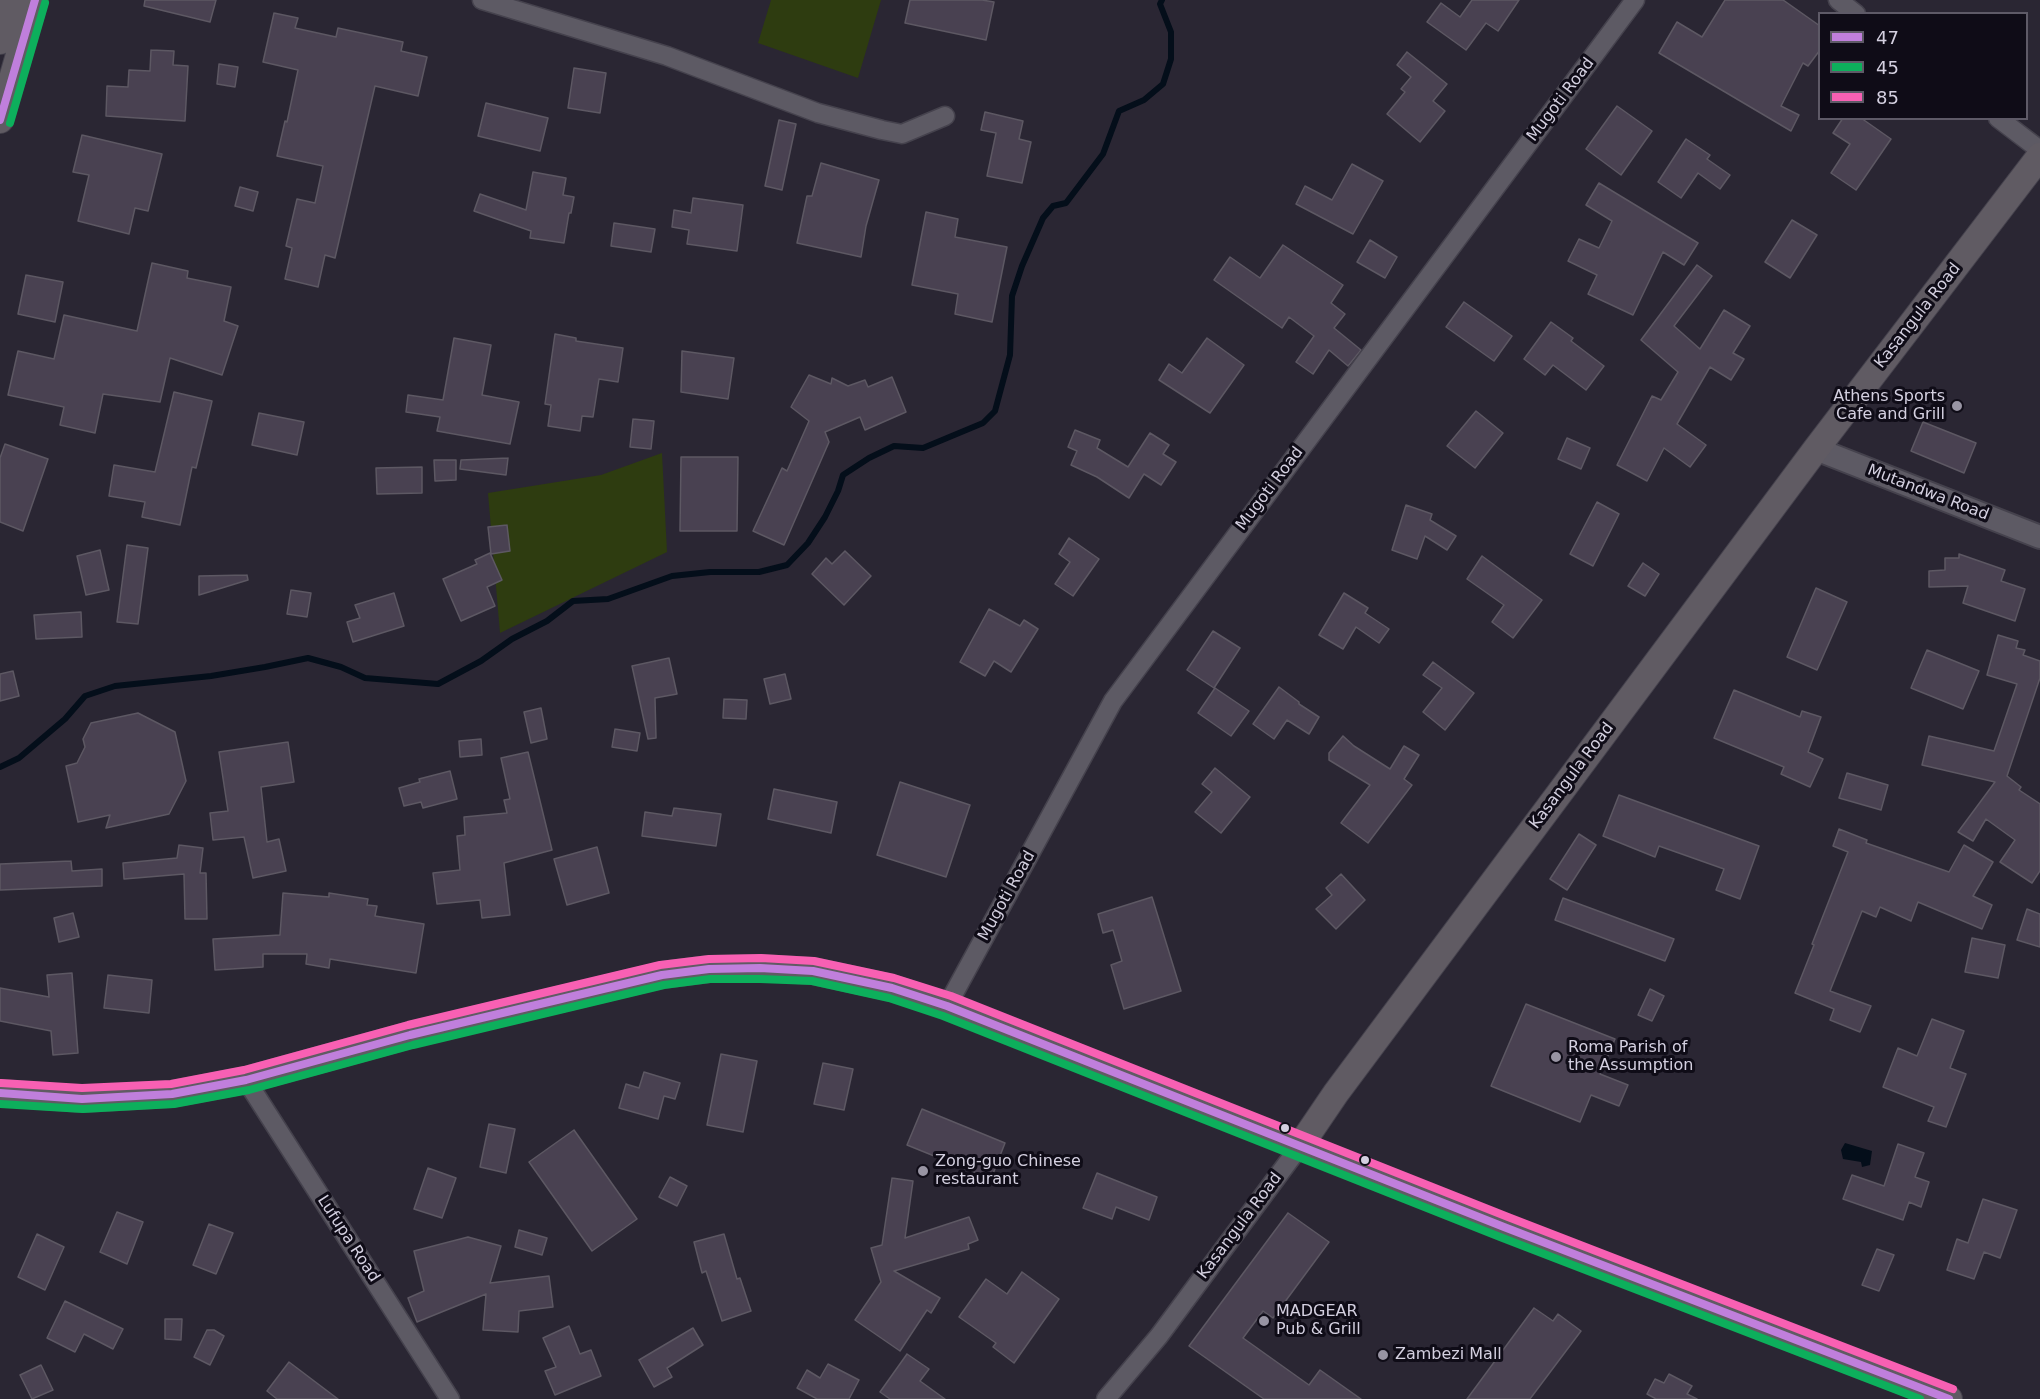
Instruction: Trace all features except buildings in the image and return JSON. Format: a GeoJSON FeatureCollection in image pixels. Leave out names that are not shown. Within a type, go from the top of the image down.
{"type":"FeatureCollection","features":[{"type":"Feature","properties":{"kind":"main road"},"geometry":{"type":"LineString","coordinates":[[0,41],[12,0]]}},
{"type":"Feature","properties":{"kind":"main road"},"geometry":{"type":"LineString","coordinates":[[0,120],[35,0]]}},
{"type":"Feature","properties":{"kind":"main road","name":"Kasangula Road"},"geometry":{"type":"LineString","coordinates":[[1300,1146],[1335,1093],[1816,449],[2040,156]]}},
{"type":"Feature","properties":{"kind":"main road"},"geometry":{"type":"LineString","coordinates":[[0,1093],[37,1097],[114,1098],[172,1094],[246,1080],[410,1035],[662,975],[709,969],[760,968],[813,971],[892,987],[947,1006],[1949,1399]]}},
{"type":"Feature","properties":{"kind":"street"},"geometry":{"type":"LineString","coordinates":[[482,0],[667,56],[818,113],[882,130],[902,134],[945,116]]}},
{"type":"Feature","properties":{"kind":"street","name":"Mugoti Road"},"geometry":{"type":"LineString","coordinates":[[947,1006],[1113,701],[1635,0]]}},
{"type":"Feature","properties":{"kind":"street"},"geometry":{"type":"LineString","coordinates":[[1838,0],[1853,12]]}},
{"type":"Feature","properties":{"kind":"street"},"geometry":{"type":"LineString","coordinates":[[2001,120],[2040,150]]}},
{"type":"Feature","properties":{"kind":"street","name":"Mutandwa Road"},"geometry":{"type":"LineString","coordinates":[[1816,449],[2040,537]]}},
{"type":"Feature","properties":{"kind":"street","name":"Lufupa Road"},"geometry":{"type":"LineString","coordinates":[[246,1080],[450,1399]]}},
{"type":"Feature","properties":{"kind":"street","name":"Kasangula Road"},"geometry":{"type":"LineString","coordinates":[[1106,1399],[1159,1336],[1300,1146]]}},
{"type":"Feature","properties":{"kind":"green space"},"geometry":{"type":"Polygon","coordinates":[[[771,0],[881,0],[858,78],[758,43],[771,0]]]}},
{"type":"Feature","properties":{"kind":"green space"},"geometry":{"type":"Polygon","coordinates":[[[662,453],[667,552],[500,633],[488,493],[601,475],[662,453]]]}},
{"type":"Feature","properties":{"kind":"water"},"geometry":{"type":"Polygon","coordinates":[[[1845,1143],[1872,1151],[1870,1165],[1862,1167],[1861,1162],[1843,1159],[1841,1150],[1845,1143]]]}},
{"type":"Feature","properties":{"kind":"waterway"},"geometry":{"type":"LineString","coordinates":[[0,767],[19,758],[65,719],[85,696],[115,686],[211,676],[308,658],[341,667],[365,678],[438,684],[481,661],[512,639],[547,621],[573,601],[608,599],[672,576],[710,572],[759,572],[787,565],[808,543],[825,517],[843,475],[869,458],[894,446],[923,448],[983,423],[995,411],[1010,355],[1012,296],[1043,218],[1053,206],[1066,203],[1103,154],[1119,111],[1144,100],[1163,84],[1171,59],[1171,32],[1160,4],[1162,0]]}},
{"type":"Feature","properties":{"kind":"transit line","name":"47"},"geometry":{"type":"LineString","coordinates":[[0,120],[35,0]]}},
{"type":"Feature","properties":{"kind":"transit line","name":"45"},"geometry":{"type":"LineString","coordinates":[[10,123],[45,3]]}},
{"type":"Feature","properties":{"kind":"transit line","name":"85"},"geometry":{"type":"LineString","coordinates":[[1,1083],[82,1088],[171,1084],[244,1070],[408,1025],[660,965],[709,959],[761,958],[814,961],[894,978],[951,996],[1508,1217],[1953,1389]]}},
{"type":"Feature","properties":{"kind":"transit line","name":"47"},"geometry":{"type":"LineString","coordinates":[[0,1093],[82,1099],[172,1094],[246,1080],[410,1035],[662,975],[709,969],[760,968],[813,971],[892,988],[947,1006],[1504,1227],[1949,1399]]}},
{"type":"Feature","properties":{"kind":"transit line","name":"45"},"geometry":{"type":"LineString","coordinates":[[0,1104],[83,1109],[174,1104],[249,1090],[413,1045],[664,985],[710,979],[812,981],[889,998],[943,1016],[1500,1237],[1920,1399]]}},
{"type":"Feature","properties":{"kind":"place","name":"Athens Sports Cafe and Grill"},"geometry":{"type":"Point","coordinates":[1957,406]}},
{"type":"Feature","properties":{"kind":"place","name":"Roma Parish of the Assumption"},"geometry":{"type":"Point","coordinates":[1556,1057]}},
{"type":"Feature","properties":{"kind":"place","name":"Zong-guo Chinese restaurant"},"geometry":{"type":"Point","coordinates":[923,1171]}},
{"type":"Feature","properties":{"kind":"place","name":"MADGEAR Pub & Grill"},"geometry":{"type":"Point","coordinates":[1264,1321]}},
{"type":"Feature","properties":{"kind":"place","name":"Zambezi Mall"},"geometry":{"type":"Point","coordinates":[1383,1355]}}]}
